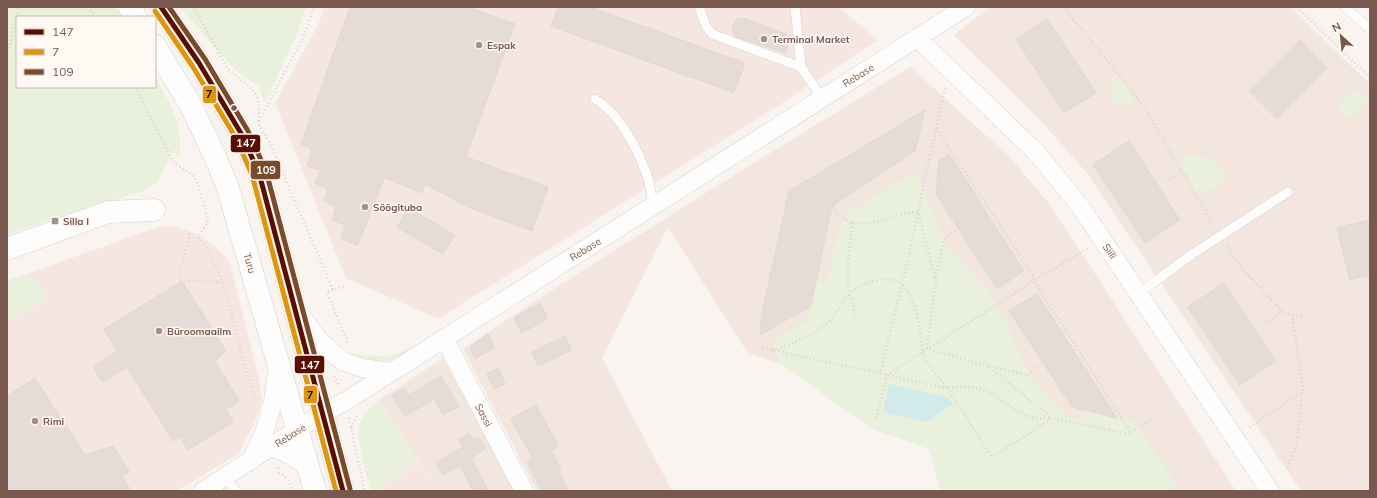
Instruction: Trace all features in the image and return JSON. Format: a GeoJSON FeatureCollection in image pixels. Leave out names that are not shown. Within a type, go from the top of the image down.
{"type":"FeatureCollection","features":[{"type":"Feature","properties":{"kind":"main road"},"geometry":{"type":"LineString","coordinates":[[129,7],[135,16]]}},
{"type":"Feature","properties":{"kind":"main road"},"geometry":{"type":"LineString","coordinates":[[161,7],[199,63],[235,123],[259,173],[343,491]]}},
{"type":"Feature","properties":{"kind":"main road","name":"Turu"},"geometry":{"type":"LineString","coordinates":[[156,48],[190,104],[227,185],[315,491]]}},
{"type":"Feature","properties":{"kind":"main road"},"geometry":{"type":"LineString","coordinates":[[7,249],[108,212],[154,210]]}},
{"type":"Feature","properties":{"kind":"street","name":"Rebase"},"geometry":{"type":"LineString","coordinates":[[203,491],[323,413],[391,372],[966,7]]}},
{"type":"Feature","properties":{"kind":"street","name":"Siili"},"geometry":{"type":"LineString","coordinates":[[918,38],[1036,152],[1080,206],[1270,491]]}},
{"type":"Feature","properties":{"kind":"street"},"geometry":{"type":"LineString","coordinates":[[294,305],[318,339],[342,360],[362,368],[391,372]]}},
{"type":"Feature","properties":{"kind":"street","name":"Sassi"},"geometry":{"type":"LineString","coordinates":[[444,338],[524,491]]}},
{"type":"Feature","properties":{"kind":"street"},"geometry":{"type":"LineString","coordinates":[[251,461],[265,430],[273,400],[278,362]]}},
{"type":"Feature","properties":{"kind":"street"},"geometry":{"type":"LineString","coordinates":[[271,447],[290,455],[308,466]]}},
{"type":"Feature","properties":{"kind":"lane"},"geometry":{"type":"LineString","coordinates":[[699,7],[706,26],[712,34],[801,68]]}},
{"type":"Feature","properties":{"kind":"lane"},"geometry":{"type":"LineString","coordinates":[[795,7],[801,68],[822,98]]}},
{"type":"Feature","properties":{"kind":"lane"},"geometry":{"type":"LineString","coordinates":[[1345,7],[1370,29]]}},
{"type":"Feature","properties":{"kind":"lane"},"geometry":{"type":"LineString","coordinates":[[595,99],[612,112],[625,130],[646,173],[653,206]]}},
{"type":"Feature","properties":{"kind":"lane"},"geometry":{"type":"LineString","coordinates":[[1139,293],[1190,255],[1288,192]]}},
{"type":"Feature","properties":{"kind":"lane"},"geometry":{"type":"LineString","coordinates":[[225,477],[236,491]]}},
{"type":"Feature","properties":{"kind":"path"},"geometry":{"type":"LineString","coordinates":[[88,7],[95,16]]}},
{"type":"Feature","properties":{"kind":"path"},"geometry":{"type":"LineString","coordinates":[[258,123],[304,38],[314,7]]}},
{"type":"Feature","properties":{"kind":"path"},"geometry":{"type":"LineString","coordinates":[[1063,7],[1126,83],[1146,110],[1220,236],[1240,265],[1283,312],[1292,316],[1303,315]]}},
{"type":"Feature","properties":{"kind":"path"},"geometry":{"type":"LineString","coordinates":[[1297,7],[1370,78]]}},
{"type":"Feature","properties":{"kind":"path"},"geometry":{"type":"LineString","coordinates":[[7,56],[16,19]]}},
{"type":"Feature","properties":{"kind":"path"},"geometry":{"type":"LineString","coordinates":[[136,88],[174,163],[192,174],[198,184],[208,222],[198,237],[205,244],[221,282],[247,374],[265,430]]}},
{"type":"Feature","properties":{"kind":"path"},"geometry":{"type":"LineString","coordinates":[[880,374],[902,284],[945,88]]}},
{"type":"Feature","properties":{"kind":"path"},"geometry":{"type":"LineString","coordinates":[[936,128],[1034,277],[1034,281],[1132,432]]}},
{"type":"Feature","properties":{"kind":"path"},"geometry":{"type":"LineString","coordinates":[[1165,183],[1182,172]]}},
{"type":"Feature","properties":{"kind":"path"},"geometry":{"type":"LineString","coordinates":[[832,206],[838,215],[856,224],[874,223],[900,214],[918,212]]}},
{"type":"Feature","properties":{"kind":"path"},"geometry":{"type":"LineString","coordinates":[[918,212],[936,280]]}},
{"type":"Feature","properties":{"kind":"path"},"geometry":{"type":"LineString","coordinates":[[852,223],[848,264],[849,294],[856,317]]}},
{"type":"Feature","properties":{"kind":"path"},"geometry":{"type":"LineString","coordinates":[[927,349],[936,280],[943,244],[947,236],[958,228]]}},
{"type":"Feature","properties":{"kind":"path"},"geometry":{"type":"LineString","coordinates":[[190,234],[180,270],[180,280],[221,282]]}},
{"type":"Feature","properties":{"kind":"path"},"geometry":{"type":"LineString","coordinates":[[876,418],[887,376],[927,349],[1088,248]]}},
{"type":"Feature","properties":{"kind":"path"},"geometry":{"type":"LineString","coordinates":[[772,350],[790,345],[811,335],[834,317],[849,294],[863,284],[889,279],[897,281],[907,289],[916,309],[924,358],[947,388],[992,457],[1053,418]]}},
{"type":"Feature","properties":{"kind":"path"},"geometry":{"type":"LineString","coordinates":[[7,294],[8,290]]}},
{"type":"Feature","properties":{"kind":"path"},"geometry":{"type":"LineString","coordinates":[[1262,325],[1283,312]]}},
{"type":"Feature","properties":{"kind":"path"},"geometry":{"type":"LineString","coordinates":[[1288,468],[1297,442],[1303,389],[1292,316]]}},
{"type":"Feature","properties":{"kind":"path"},"geometry":{"type":"LineString","coordinates":[[763,348],[947,388],[956,386],[985,391],[1016,411],[1027,416],[1040,419],[1053,418],[1127,434],[1155,417]]}},
{"type":"Feature","properties":{"kind":"path"},"geometry":{"type":"LineString","coordinates":[[927,349],[988,366],[1028,375],[1043,362]]}},
{"type":"Feature","properties":{"kind":"path"},"geometry":{"type":"LineString","coordinates":[[988,366],[1053,418]]}},
{"type":"Feature","properties":{"kind":"path"},"geometry":{"type":"LineString","coordinates":[[1250,427],[1302,392]]}},
{"type":"Feature","properties":{"kind":"path"},"geometry":{"type":"LineString","coordinates":[[271,447],[279,472],[288,480],[292,491]]}},
{"type":"Feature","properties":{"kind":"shaded area"},"geometry":{"type":"Polygon","coordinates":[[[324,7],[839,7],[878,40],[787,100],[438,319],[387,296],[445,259],[467,217],[422,193],[401,185],[355,282],[346,278],[275,103],[318,25],[324,7]]]}},
{"type":"Feature","properties":{"kind":"shaded area"},"geometry":{"type":"Polygon","coordinates":[[[990,7],[1290,7],[1370,84],[1370,491],[1301,491],[1087,173],[1041,121],[954,35],[990,7]]]}},
{"type":"Feature","properties":{"kind":"shaded area"},"geometry":{"type":"Polygon","coordinates":[[[910,67],[1010,157],[1046,200],[1236,491],[941,491],[929,449],[873,429],[782,365],[747,352],[668,227],[602,358],[672,491],[537,491],[463,349],[560,285],[728,179],[910,67]]]}},
{"type":"Feature","properties":{"kind":"shaded area"},"geometry":{"type":"Polygon","coordinates":[[[401,185],[422,193],[467,217],[445,259],[387,296],[355,282],[401,185]]]}},
{"type":"Feature","properties":{"kind":"shaded area"},"geometry":{"type":"Polygon","coordinates":[[[175,226],[197,234],[214,245],[230,262],[260,384],[262,403],[253,426],[238,454],[177,491],[7,491],[7,281],[158,227],[175,226]]]}},
{"type":"Feature","properties":{"kind":"shaded area"},"geometry":{"type":"Polygon","coordinates":[[[443,358],[515,491],[438,491],[379,400],[443,358]]]}},
{"type":"Feature","properties":{"kind":"shaded area"},"geometry":{"type":"Polygon","coordinates":[[[418,462],[438,491],[385,491],[384,484],[418,462]]]}},
{"type":"Feature","properties":{"kind":"green space"},"geometry":{"type":"Polygon","coordinates":[[[7,7],[115,7],[120,16],[16,16],[16,88],[156,88],[156,79],[171,106],[178,125],[180,145],[179,157],[173,151],[157,183],[142,192],[76,211],[7,235],[7,7]]]}},
{"type":"Feature","properties":{"kind":"green space"},"geometry":{"type":"Polygon","coordinates":[[[179,7],[306,7],[299,29],[265,103],[258,86],[234,69],[179,7]]]}},
{"type":"Feature","properties":{"kind":"green space"},"geometry":{"type":"Polygon","coordinates":[[[1116,79],[1119,80],[1135,100],[1131,106],[1120,105],[1113,98],[1111,88],[1112,83],[1116,79]]]}},
{"type":"Feature","properties":{"kind":"green space"},"geometry":{"type":"Polygon","coordinates":[[[1356,92],[1367,96],[1369,98],[1368,102],[1353,116],[1346,118],[1340,110],[1341,102],[1351,93],[1356,92]]]}},
{"type":"Feature","properties":{"kind":"green space"},"geometry":{"type":"Polygon","coordinates":[[[1189,155],[1202,156],[1211,160],[1220,168],[1227,178],[1199,196],[1178,157],[1189,155]]]}},
{"type":"Feature","properties":{"kind":"green space"},"geometry":{"type":"Polygon","coordinates":[[[916,171],[948,248],[965,268],[990,293],[1008,327],[1025,366],[1040,390],[1068,417],[1077,420],[1091,411],[1134,421],[1177,485],[1168,491],[941,491],[929,449],[873,429],[782,365],[771,342],[807,321],[816,279],[827,282],[839,227],[851,211],[916,171]]]}},
{"type":"Feature","properties":{"kind":"green space"},"geometry":{"type":"Polygon","coordinates":[[[26,274],[42,286],[43,303],[7,319],[7,281],[26,274]]]}},
{"type":"Feature","properties":{"kind":"green space"},"geometry":{"type":"Polygon","coordinates":[[[406,350],[406,353],[396,359],[377,363],[358,361],[351,355],[356,354],[388,357],[406,350]]]}},
{"type":"Feature","properties":{"kind":"green space"},"geometry":{"type":"Polygon","coordinates":[[[379,400],[418,462],[384,483],[385,491],[371,491],[362,457],[358,430],[362,417],[379,400]]]}},
{"type":"Feature","properties":{"kind":"water"},"geometry":{"type":"Polygon","coordinates":[[[889,384],[949,398],[953,404],[927,422],[883,412],[889,384]]]}},
{"type":"Feature","properties":{"kind":"building"},"geometry":{"type":"Polygon","coordinates":[[[350,7],[468,7],[515,24],[466,157],[548,187],[532,231],[470,208],[425,184],[422,193],[384,178],[358,245],[341,239],[345,225],[332,220],[336,207],[324,201],[328,189],[315,183],[320,170],[307,166],[312,149],[301,144],[350,7]]]}},
{"type":"Feature","properties":{"kind":"building"},"geometry":{"type":"Polygon","coordinates":[[[558,7],[590,7],[745,63],[734,93],[551,26],[558,7]]]}},
{"type":"Feature","properties":{"kind":"building"},"geometry":{"type":"Polygon","coordinates":[[[743,18],[791,36],[786,53],[736,37],[733,34],[732,26],[737,19],[743,18]]]}},
{"type":"Feature","properties":{"kind":"building"},"geometry":{"type":"Polygon","coordinates":[[[1047,19],[1096,93],[1064,113],[1016,39],[1047,19]]]}},
{"type":"Feature","properties":{"kind":"building"},"geometry":{"type":"Polygon","coordinates":[[[1300,40],[1327,68],[1277,119],[1249,91],[1300,40]]]}},
{"type":"Feature","properties":{"kind":"building"},"geometry":{"type":"Polygon","coordinates":[[[925,110],[915,151],[832,206],[811,306],[760,335],[761,318],[789,191],[925,110]]]}},
{"type":"Feature","properties":{"kind":"building"},"geometry":{"type":"Polygon","coordinates":[[[1129,141],[1180,220],[1145,243],[1093,165],[1129,141]]]}},
{"type":"Feature","properties":{"kind":"building"},"geometry":{"type":"Polygon","coordinates":[[[949,154],[1024,271],[997,289],[936,194],[939,161],[949,154]]]}},
{"type":"Feature","properties":{"kind":"building"},"geometry":{"type":"Polygon","coordinates":[[[409,208],[455,235],[443,254],[397,227],[409,208]]]}},
{"type":"Feature","properties":{"kind":"building"},"geometry":{"type":"Polygon","coordinates":[[[1370,220],[1370,275],[1350,280],[1337,228],[1370,220]]]}},
{"type":"Feature","properties":{"kind":"building"},"geometry":{"type":"Polygon","coordinates":[[[182,281],[223,346],[225,351],[215,362],[239,400],[226,409],[233,422],[188,450],[180,437],[173,441],[127,367],[102,382],[93,367],[117,351],[104,329],[182,281]]]}},
{"type":"Feature","properties":{"kind":"building"},"geometry":{"type":"Polygon","coordinates":[[[1224,283],[1276,361],[1240,385],[1188,307],[1224,283]]]}},
{"type":"Feature","properties":{"kind":"building"},"geometry":{"type":"Polygon","coordinates":[[[1037,294],[1117,418],[1072,407],[1009,311],[1037,294]]]}},
{"type":"Feature","properties":{"kind":"building"},"geometry":{"type":"Polygon","coordinates":[[[540,303],[548,318],[522,333],[514,318],[540,303]]]}},
{"type":"Feature","properties":{"kind":"building"},"geometry":{"type":"Polygon","coordinates":[[[488,333],[494,348],[475,359],[470,347],[488,333]]]}},
{"type":"Feature","properties":{"kind":"building"},"geometry":{"type":"Polygon","coordinates":[[[565,336],[572,350],[538,366],[532,352],[565,336]]]}},
{"type":"Feature","properties":{"kind":"building"},"geometry":{"type":"Polygon","coordinates":[[[498,368],[505,384],[494,389],[487,374],[498,368]]]}},
{"type":"Feature","properties":{"kind":"building"},"geometry":{"type":"Polygon","coordinates":[[[441,376],[459,406],[443,415],[434,399],[405,416],[392,395],[404,388],[409,395],[441,376]]]}},
{"type":"Feature","properties":{"kind":"building","name":"Rimi"},"geometry":{"type":"Polygon","coordinates":[[[35,378],[85,455],[113,446],[129,471],[122,476],[131,491],[7,491],[7,396],[35,378]]]}},
{"type":"Feature","properties":{"kind":"building"},"geometry":{"type":"Polygon","coordinates":[[[536,405],[558,446],[551,450],[561,470],[558,471],[569,491],[542,491],[527,462],[533,459],[511,419],[536,405]]]}},
{"type":"Feature","properties":{"kind":"building"},"geometry":{"type":"Polygon","coordinates":[[[469,433],[473,440],[478,437],[486,448],[471,458],[488,491],[473,491],[460,465],[443,475],[436,463],[463,447],[458,440],[469,433]]]}},
{"type":"Feature","properties":{"kind":"transit line","name":"147"},"geometry":{"type":"LineString","coordinates":[[161,7],[199,63],[242,135],[259,173],[343,491]]}},
{"type":"Feature","properties":{"kind":"transit line","name":"109"},"geometry":{"type":"LineString","coordinates":[[169,7],[205,59],[248,131],[266,171],[350,489]]}},
{"type":"Feature","properties":{"kind":"transit line","name":"7"},"geometry":{"type":"LineString","coordinates":[[155,11],[193,67],[236,138],[252,175],[336,491]]}},
{"type":"Feature","properties":{"kind":"place","name":"Terminal Market"},"geometry":{"type":"Point","coordinates":[764,39]}},
{"type":"Feature","properties":{"kind":"place","name":"Espak"},"geometry":{"type":"Point","coordinates":[479,45]}},
{"type":"Feature","properties":{"kind":"place","name":"Söögituba"},"geometry":{"type":"Point","coordinates":[365,207]}},
{"type":"Feature","properties":{"kind":"place","name":"Silla I"},"geometry":{"type":"Point","coordinates":[55,221]}},
{"type":"Feature","properties":{"kind":"place","name":"Büroomaailm"},"geometry":{"type":"Point","coordinates":[159,331]}},
{"type":"Feature","properties":{"kind":"place","name":"Rimi"},"geometry":{"type":"Point","coordinates":[35,421]}}]}
